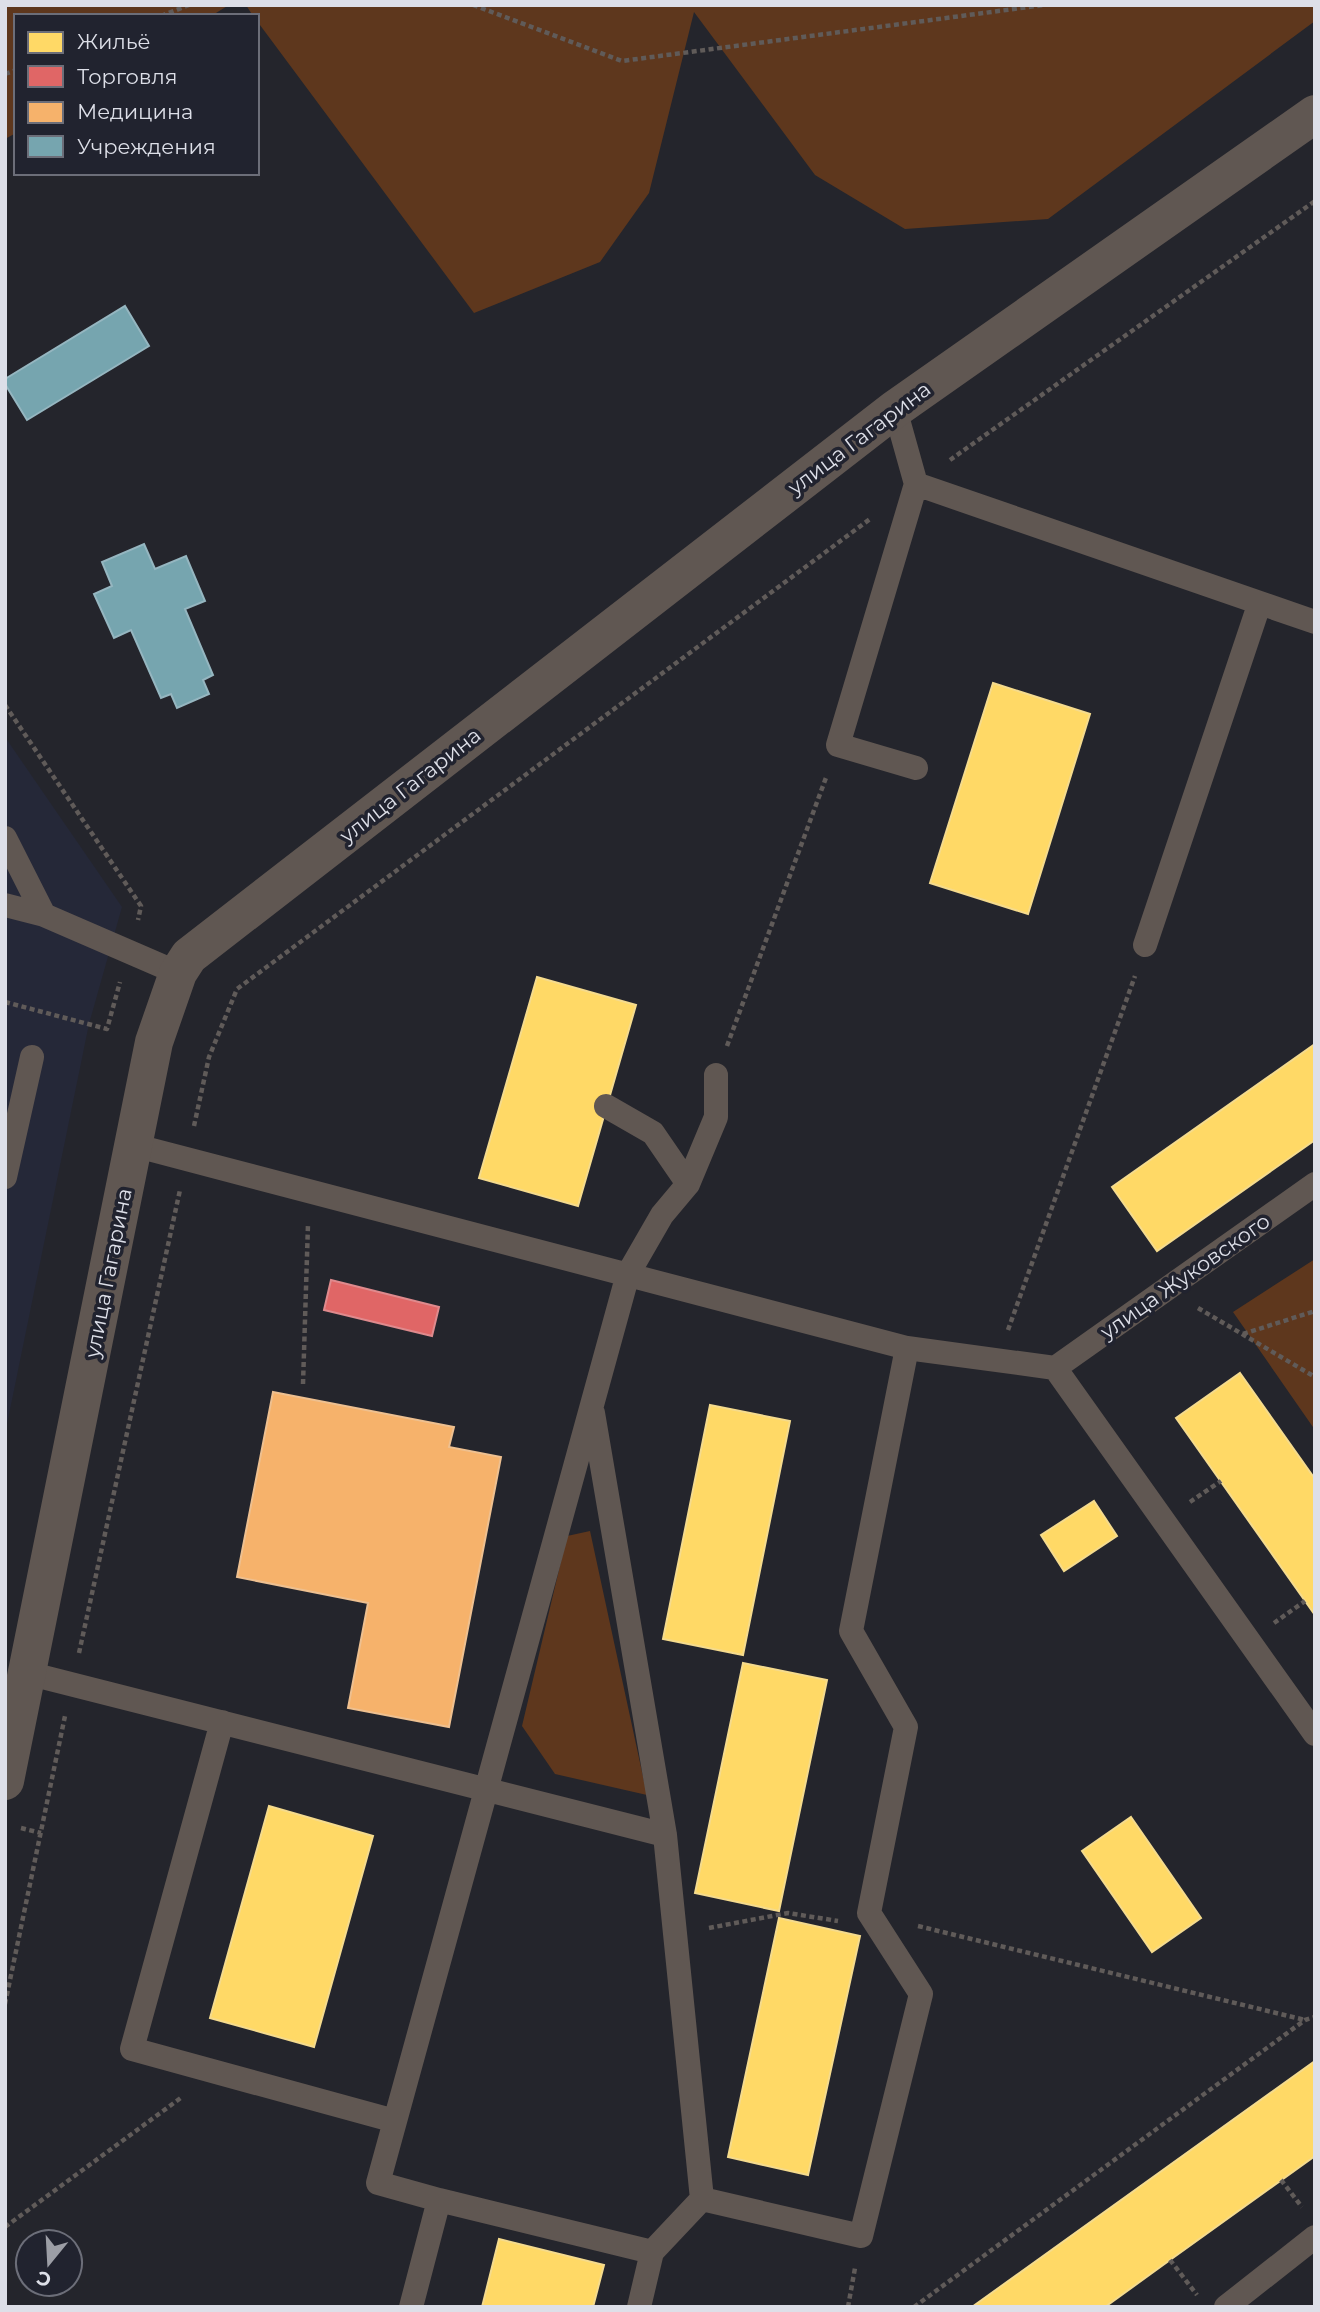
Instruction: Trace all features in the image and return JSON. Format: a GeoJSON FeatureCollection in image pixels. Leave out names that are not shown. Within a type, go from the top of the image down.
{"type":"FeatureCollection","features":[{"type":"Feature","properties":{"kind":"street","name":"улица Гагарина"},"geometry":{"type":"LineString","coordinates":[[5,1780],[154,1042],[178,973],[189,956],[895,409],[1315,114]]}},
{"type":"Feature","properties":{"kind":"lane"},"geometry":{"type":"LineString","coordinates":[[895,409],[916,484],[838,745],[916,768]]}},
{"type":"Feature","properties":{"kind":"lane"},"geometry":{"type":"LineString","coordinates":[[916,484],[1259,605],[1315,622]]}},
{"type":"Feature","properties":{"kind":"lane"},"geometry":{"type":"LineString","coordinates":[[1145,946],[1259,605]]}},
{"type":"Feature","properties":{"kind":"lane"},"geometry":{"type":"LineString","coordinates":[[5,838],[44,915]]}},
{"type":"Feature","properties":{"kind":"lane"},"geometry":{"type":"LineString","coordinates":[[5,905],[44,915],[178,973]]}},
{"type":"Feature","properties":{"kind":"lane"},"geometry":{"type":"LineString","coordinates":[[5,1177],[32,1057]]}},
{"type":"Feature","properties":{"kind":"lane"},"geometry":{"type":"LineString","coordinates":[[652,2252],[378,2183],[628,1274],[662,1215],[688,1184],[716,1117],[716,1075]]}},
{"type":"Feature","properties":{"kind":"lane"},"geometry":{"type":"LineString","coordinates":[[606,1106],[653,1133],[688,1184]]}},
{"type":"Feature","properties":{"kind":"lane"},"geometry":{"type":"LineString","coordinates":[[134,1145],[907,1348],[1055,1368],[1315,1734]]}},
{"type":"Feature","properties":{"kind":"lane","name":"улица Жуковского"},"geometry":{"type":"LineString","coordinates":[[1055,1368],[1315,1184]]}},
{"type":"Feature","properties":{"kind":"lane"},"geometry":{"type":"LineString","coordinates":[[702,2199],[861,2236],[921,1994],[869,1913],[906,1727],[851,1631],[907,1348]]}},
{"type":"Feature","properties":{"kind":"lane"},"geometry":{"type":"LineString","coordinates":[[592,1406],[665,1835],[702,2199],[652,2252],[639,2307]]}},
{"type":"Feature","properties":{"kind":"lane"},"geometry":{"type":"LineString","coordinates":[[27,1672],[665,1835]]}},
{"type":"Feature","properties":{"kind":"lane"},"geometry":{"type":"LineString","coordinates":[[222,1722],[132,2049],[396,2121]]}},
{"type":"Feature","properties":{"kind":"lane"},"geometry":{"type":"LineString","coordinates":[[411,2307],[439,2200]]}},
{"type":"Feature","properties":{"kind":"lane"},"geometry":{"type":"LineString","coordinates":[[1226,2307],[1315,2237]]}},
{"type":"Feature","properties":{"kind":"path"},"geometry":{"type":"LineString","coordinates":[[166,14],[189,5]]}},
{"type":"Feature","properties":{"kind":"path"},"geometry":{"type":"LineString","coordinates":[[473,5],[622,61],[1044,5]]}},
{"type":"Feature","properties":{"kind":"path"},"geometry":{"type":"LineString","coordinates":[[5,2004],[209,1057],[237,989],[916,484],[1315,201]]}},
{"type":"Feature","properties":{"kind":"path"},"geometry":{"type":"LineString","coordinates":[[5,705],[141,906]]}},
{"type":"Feature","properties":{"kind":"path"},"geometry":{"type":"LineString","coordinates":[[716,1075],[838,745]]}},
{"type":"Feature","properties":{"kind":"path"},"geometry":{"type":"LineString","coordinates":[[997,1360],[1145,946]]}},
{"type":"Feature","properties":{"kind":"path"},"geometry":{"type":"LineString","coordinates":[[5,1002],[107,1029]]}},
{"type":"Feature","properties":{"kind":"path"},"geometry":{"type":"LineString","coordinates":[[303,1384],[308,1189]]}},
{"type":"Feature","properties":{"kind":"path"},"geometry":{"type":"LineString","coordinates":[[1166,1290],[1315,1377]]}},
{"type":"Feature","properties":{"kind":"path"},"geometry":{"type":"LineString","coordinates":[[1242,1334],[1315,1311]]}},
{"type":"Feature","properties":{"kind":"path"},"geometry":{"type":"LineString","coordinates":[[21,1828],[41,1833]]}},
{"type":"Feature","properties":{"kind":"path"},"geometry":{"type":"LineString","coordinates":[[677,1934],[788,1913],[853,1924],[869,1913],[1305,2020]]}},
{"type":"Feature","properties":{"kind":"path"},"geometry":{"type":"LineString","coordinates":[[914,2307],[1305,2020],[1315,2017]]}},
{"type":"Feature","properties":{"kind":"path"},"geometry":{"type":"LineString","coordinates":[[5,2227],[215,2071]]}},
{"type":"Feature","properties":{"kind":"path"},"geometry":{"type":"LineString","coordinates":[[1282,2180],[1306,2212]]}},
{"type":"Feature","properties":{"kind":"path"},"geometry":{"type":"LineString","coordinates":[[1170,2260],[1199,2297]]}},
{"type":"Feature","properties":{"kind":"shaded area"},"geometry":{"type":"Polygon","coordinates":[[[5,5],[229,5],[214,14],[14,14],[14,134],[5,139],[5,5]]]}},
{"type":"Feature","properties":{"kind":"shaded area"},"geometry":{"type":"Polygon","coordinates":[[[246,5],[1315,5],[1315,21],[1048,219],[905,229],[815,175],[694,12],[649,193],[600,262],[474,313],[259,24],[259,14],[252,14],[246,5]]]}},
{"type":"Feature","properties":{"kind":"shaded area"},"geometry":{"type":"Polygon","coordinates":[[[5,737],[122,907],[89,1024],[5,1434],[5,737]]]}},
{"type":"Feature","properties":{"kind":"shaded area"},"geometry":{"type":"Polygon","coordinates":[[[1315,1259],[1315,1430],[1233,1312],[1315,1259]]]}},
{"type":"Feature","properties":{"kind":"shaded area"},"geometry":{"type":"Polygon","coordinates":[[[590,1531],[647,1795],[555,1774],[522,1726],[567,1536],[590,1531]]]}},
{"type":"Feature","properties":{"kind":"building: Жильё"},"geometry":{"type":"Polygon","coordinates":[[[993,683],[1090,714],[1028,914],[930,883],[993,683]]]}},
{"type":"Feature","properties":{"kind":"building: Жильё"},"geometry":{"type":"Polygon","coordinates":[[[537,977],[636,1005],[578,1206],[479,1178],[537,977]]]}},
{"type":"Feature","properties":{"kind":"building: Жильё"},"geometry":{"type":"Polygon","coordinates":[[[1315,1044],[1315,1140],[1157,1251],[1112,1187],[1315,1044]]]}},
{"type":"Feature","properties":{"kind":"building: Жильё"},"geometry":{"type":"Polygon","coordinates":[[[1240,1373],[1315,1479],[1315,1615],[1176,1418],[1240,1373]]]}},
{"type":"Feature","properties":{"kind":"building: Жильё"},"geometry":{"type":"Polygon","coordinates":[[[710,1405],[790,1421],[743,1655],[663,1639],[710,1405]]]}},
{"type":"Feature","properties":{"kind":"building: Жильё"},"geometry":{"type":"Polygon","coordinates":[[[1094,1501],[1117,1536],[1064,1571],[1041,1535],[1094,1501]]]}},
{"type":"Feature","properties":{"kind":"building: Жильё"},"geometry":{"type":"Polygon","coordinates":[[[743,1663],[827,1680],[779,1911],[695,1893],[743,1663]]]}},
{"type":"Feature","properties":{"kind":"building: Жильё"},"geometry":{"type":"Polygon","coordinates":[[[269,1806],[373,1836],[314,2047],[210,2018],[269,1806]]]}},
{"type":"Feature","properties":{"kind":"building: Жильё"},"geometry":{"type":"Polygon","coordinates":[[[1131,1817],[1201,1918],[1152,1952],[1082,1851],[1131,1817]]]}},
{"type":"Feature","properties":{"kind":"building: Жильё"},"geometry":{"type":"Polygon","coordinates":[[[779,1918],[860,1936],[808,2175],[728,2157],[779,1918]]]}},
{"type":"Feature","properties":{"kind":"building: Жильё"},"geometry":{"type":"Polygon","coordinates":[[[1315,2061],[1315,2156],[1105,2307],[972,2307],[1315,2061]]]}},
{"type":"Feature","properties":{"kind":"building: Жильё"},"geometry":{"type":"Polygon","coordinates":[[[499,2239],[604,2265],[593,2307],[482,2307],[499,2239]]]}},
{"type":"Feature","properties":{"kind":"building: Торговля"},"geometry":{"type":"Polygon","coordinates":[[[331,1280],[439,1307],[432,1336],[324,1310],[331,1280]]]}},
{"type":"Feature","properties":{"kind":"building: Медицина"},"geometry":{"type":"Polygon","coordinates":[[[273,1392],[454,1427],[449,1447],[501,1457],[449,1727],[348,1708],[368,1603],[237,1577],[273,1392]]]}},
{"type":"Feature","properties":{"kind":"building: Учреждения"},"geometry":{"type":"Polygon","coordinates":[[[125,306],[149,346],[27,420],[5,384],[5,379],[125,306]]]}},
{"type":"Feature","properties":{"kind":"building: Учреждения"},"geometry":{"type":"Polygon","coordinates":[[[144,544],[155,569],[186,556],[205,601],[185,609],[213,675],[203,680],[209,694],[177,708],[171,694],[161,698],[131,630],[114,638],[94,594],[112,586],[102,562],[144,544]]]}}]}
